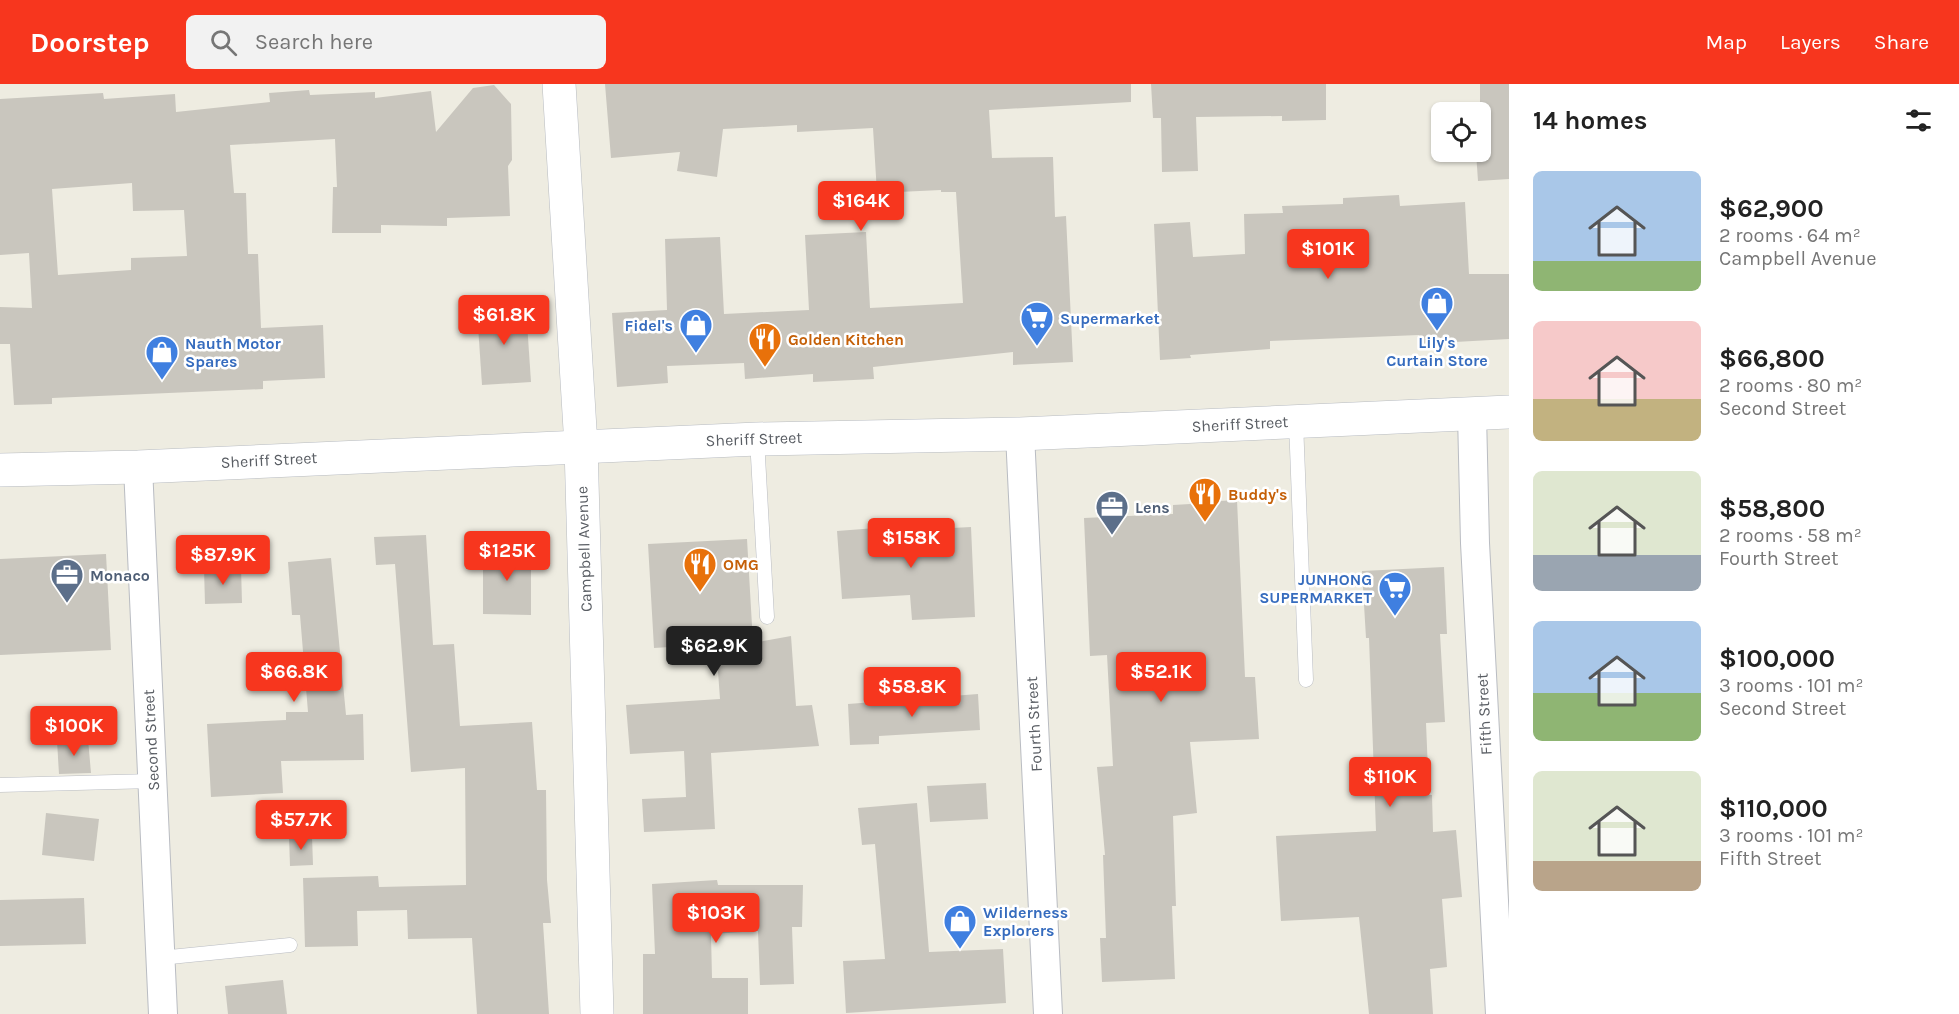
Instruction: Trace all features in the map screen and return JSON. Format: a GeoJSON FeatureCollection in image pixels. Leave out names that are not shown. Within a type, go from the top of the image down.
{"type":"FeatureCollection","features":[{"type":"Feature","properties":{"kind":"main road","name":"Campbell Avenue"},"geometry":{"type":"LineString","coordinates":[[559,84],[581,446],[597,1014]]}},
{"type":"Feature","properties":{"kind":"main road","name":"Sheriff Street"},"geometry":{"type":"LineString","coordinates":[[0,470],[757,439],[1020,434],[1509,412]]}},
{"type":"Feature","properties":{"kind":"street","name":"Fifth Street"},"geometry":{"type":"LineString","coordinates":[[1472,414],[1475,543],[1500,1014]]}},
{"type":"Feature","properties":{"kind":"street","name":"Fourth Street"},"geometry":{"type":"LineString","coordinates":[[1020,434],[1048,1014]]}},
{"type":"Feature","properties":{"kind":"street","name":"Second Street"},"geometry":{"type":"LineString","coordinates":[[138,466],[163,1014]]}},
{"type":"Feature","properties":{"kind":"lane"},"geometry":{"type":"LineString","coordinates":[[1296,422],[1306,680]]}},
{"type":"Feature","properties":{"kind":"lane"},"geometry":{"type":"LineString","coordinates":[[757,439],[767,617]]}},
{"type":"Feature","properties":{"kind":"lane"},"geometry":{"type":"LineString","coordinates":[[0,785],[153,781]]}},
{"type":"Feature","properties":{"kind":"lane"},"geometry":{"type":"LineString","coordinates":[[160,958],[290,945]]}},
{"type":"Feature","properties":{"kind":"building"},"geometry":{"type":"Polygon","coordinates":[[[605,84],[1131,84],[1131,102],[989,110],[992,158],[1053,157],[1055,217],[1066,216],[1073,362],[1013,365],[1013,352],[873,367],[874,379],[813,382],[813,374],[745,379],[744,363],[667,366],[668,383],[617,387],[612,313],[667,310],[665,239],[720,237],[724,314],[809,310],[805,235],[866,232],[870,308],[963,303],[956,192],[941,192],[941,190],[877,193],[873,128],[797,132],[797,125],[723,129],[717,177],[677,171],[680,152],[611,158],[605,84]]]}},
{"type":"Feature","properties":{"kind":"building"},"geometry":{"type":"Polygon","coordinates":[[[1151,84],[1326,84],[1326,120],[1282,121],[1282,116],[1196,117],[1198,171],[1162,172],[1161,118],[1153,118],[1151,84]]]}},
{"type":"Feature","properties":{"kind":"building"},"geometry":{"type":"Polygon","coordinates":[[[1480,84],[1509,84],[1509,179],[1478,181],[1477,162],[1491,162],[1491,102],[1480,102],[1480,84]]]}},
{"type":"Feature","properties":{"kind":"building"},"geometry":{"type":"Polygon","coordinates":[[[494,85],[511,104],[512,160],[508,166],[510,216],[447,218],[447,226],[381,225],[381,233],[332,233],[333,187],[337,187],[335,139],[230,145],[234,193],[246,193],[248,254],[258,254],[261,328],[323,325],[325,378],[263,381],[263,389],[52,398],[52,404],[14,405],[10,344],[0,344],[0,307],[32,308],[29,253],[0,255],[0,99],[103,93],[104,99],[175,94],[176,112],[270,102],[269,93],[309,90],[310,95],[375,92],[375,98],[431,91],[436,132],[473,88],[494,85]],[[132,183],[52,189],[58,275],[131,270],[131,258],[187,256],[184,210],[133,211],[132,183]]]}},
{"type":"Feature","properties":{"kind":"building"},"geometry":{"type":"Polygon","coordinates":[[[1399,195],[1400,206],[1465,202],[1469,274],[1509,274],[1509,339],[1419,344],[1419,335],[1270,341],[1270,349],[1190,355],[1191,358],[1160,360],[1154,224],[1190,222],[1193,257],[1245,254],[1244,214],[1283,213],[1282,206],[1343,204],[1343,198],[1399,195]]]}},
{"type":"Feature","properties":{"kind":"building"},"geometry":{"type":"Polygon","coordinates":[[[526,308],[531,382],[482,385],[477,311],[526,308]]]}},
{"type":"Feature","properties":{"kind":"building"},"geometry":{"type":"Polygon","coordinates":[[[1219,492],[1219,501],[1237,500],[1245,677],[1255,677],[1259,739],[1190,742],[1197,813],[1173,816],[1176,906],[1172,906],[1175,979],[1102,982],[1100,938],[1106,938],[1103,855],[1105,855],[1097,767],[1113,766],[1107,655],[1090,656],[1084,518],[1173,514],[1173,505],[1190,504],[1189,493],[1219,492]]]}},
{"type":"Feature","properties":{"kind":"building"},"geometry":{"type":"Polygon","coordinates":[[[971,527],[975,617],[912,620],[910,595],[842,599],[837,531],[876,528],[876,532],[971,527]]]}},
{"type":"Feature","properties":{"kind":"building"},"geometry":{"type":"Polygon","coordinates":[[[426,535],[433,645],[454,644],[460,726],[532,722],[537,790],[546,790],[547,880],[551,923],[543,923],[549,1014],[477,1014],[472,938],[408,939],[407,910],[357,911],[358,946],[305,947],[303,878],[378,876],[379,887],[466,885],[465,768],[411,772],[395,564],[376,565],[374,537],[426,535]]]}},
{"type":"Feature","properties":{"kind":"building"},"geometry":{"type":"Polygon","coordinates":[[[747,539],[753,643],[791,636],[796,706],[812,705],[819,746],[711,753],[715,829],[644,832],[642,799],[686,797],[684,751],[630,754],[626,705],[720,699],[716,644],[654,648],[648,544],[747,539]]]}},
{"type":"Feature","properties":{"kind":"building"},"geometry":{"type":"Polygon","coordinates":[[[483,550],[531,550],[531,615],[483,614],[483,550]]]}},
{"type":"Feature","properties":{"kind":"building","name":"Monaco"},"geometry":{"type":"Polygon","coordinates":[[[106,554],[111,650],[0,655],[0,559],[106,554]]]}},
{"type":"Feature","properties":{"kind":"building"},"geometry":{"type":"Polygon","coordinates":[[[331,558],[346,715],[363,714],[364,760],[281,761],[283,793],[211,797],[207,724],[286,720],[286,712],[308,712],[300,615],[292,615],[288,562],[331,558]]]}},
{"type":"Feature","properties":{"kind":"building"},"geometry":{"type":"Polygon","coordinates":[[[241,567],[242,603],[205,604],[204,568],[241,567]]]}},
{"type":"Feature","properties":{"kind":"building"},"geometry":{"type":"Polygon","coordinates":[[[1444,567],[1447,634],[1440,634],[1445,722],[1426,723],[1429,795],[1432,795],[1433,832],[1456,830],[1462,897],[1442,899],[1447,967],[1430,969],[1433,1014],[1369,1014],[1359,917],[1281,921],[1276,836],[1376,831],[1369,638],[1366,638],[1362,571],[1444,567]]]}},
{"type":"Feature","properties":{"kind":"building"},"geometry":{"type":"Polygon","coordinates":[[[978,694],[980,730],[879,736],[879,744],[850,745],[848,704],[978,694]]]}},
{"type":"Feature","properties":{"kind":"building"},"geometry":{"type":"Polygon","coordinates":[[[88,739],[91,773],[59,774],[57,741],[88,739]]]}},
{"type":"Feature","properties":{"kind":"building"},"geometry":{"type":"Polygon","coordinates":[[[986,783],[988,819],[930,822],[927,786],[986,783]]]}},
{"type":"Feature","properties":{"kind":"building"},"geometry":{"type":"Polygon","coordinates":[[[917,803],[929,952],[1003,949],[1006,1003],[846,1013],[843,961],[885,959],[875,844],[862,845],[858,808],[917,803]]]}},
{"type":"Feature","properties":{"kind":"building"},"geometry":{"type":"Polygon","coordinates":[[[46,813],[99,819],[94,861],[42,855],[46,813]]]}},
{"type":"Feature","properties":{"kind":"building"},"geometry":{"type":"Polygon","coordinates":[[[312,836],[313,865],[290,866],[289,837],[312,836]]]}},
{"type":"Feature","properties":{"kind":"building"},"geometry":{"type":"Polygon","coordinates":[[[717,880],[718,885],[803,885],[802,927],[792,927],[794,984],[760,985],[758,931],[711,934],[712,978],[748,978],[748,1014],[643,1014],[643,954],[655,954],[652,884],[717,880]]]}},
{"type":"Feature","properties":{"kind":"building"},"geometry":{"type":"Polygon","coordinates":[[[84,898],[86,944],[0,946],[0,900],[84,898]]]}},
{"type":"Feature","properties":{"kind":"building"},"geometry":{"type":"Polygon","coordinates":[[[283,980],[287,1014],[228,1014],[225,986],[283,980]]]}},
{"type":"Feature","properties":{"kind":"place","name":"Lily's Curtain Store"},"geometry":{"type":"Point","coordinates":[1437,332]}},
{"type":"Feature","properties":{"kind":"place","name":"Supermarket"},"geometry":{"type":"Point","coordinates":[1037,347]}},
{"type":"Feature","properties":{"kind":"place","name":"Fidel's"},"geometry":{"type":"Point","coordinates":[696,354]}},
{"type":"Feature","properties":{"kind":"place","name":"Golden Kitchen"},"geometry":{"type":"Point","coordinates":[765,368]}},
{"type":"Feature","properties":{"kind":"place","name":"Nauth Motor Spares"},"geometry":{"type":"Point","coordinates":[162,381]}},
{"type":"Feature","properties":{"kind":"place","name":"Buddy's"},"geometry":{"type":"Point","coordinates":[1205,523]}},
{"type":"Feature","properties":{"kind":"place","name":"Lens"},"geometry":{"type":"Point","coordinates":[1112,536]}},
{"type":"Feature","properties":{"kind":"place","name":"OMG"},"geometry":{"type":"Point","coordinates":[700,593]}},
{"type":"Feature","properties":{"kind":"place","name":"Monaco"},"geometry":{"type":"Point","coordinates":[67,604]}},
{"type":"Feature","properties":{"kind":"place","name":"JUNHONG SUPERMARKET"},"geometry":{"type":"Point","coordinates":[1395,617]}},
{"type":"Feature","properties":{"kind":"place","name":"Wilderness Explorers"},"geometry":{"type":"Point","coordinates":[960,950]}}]}
